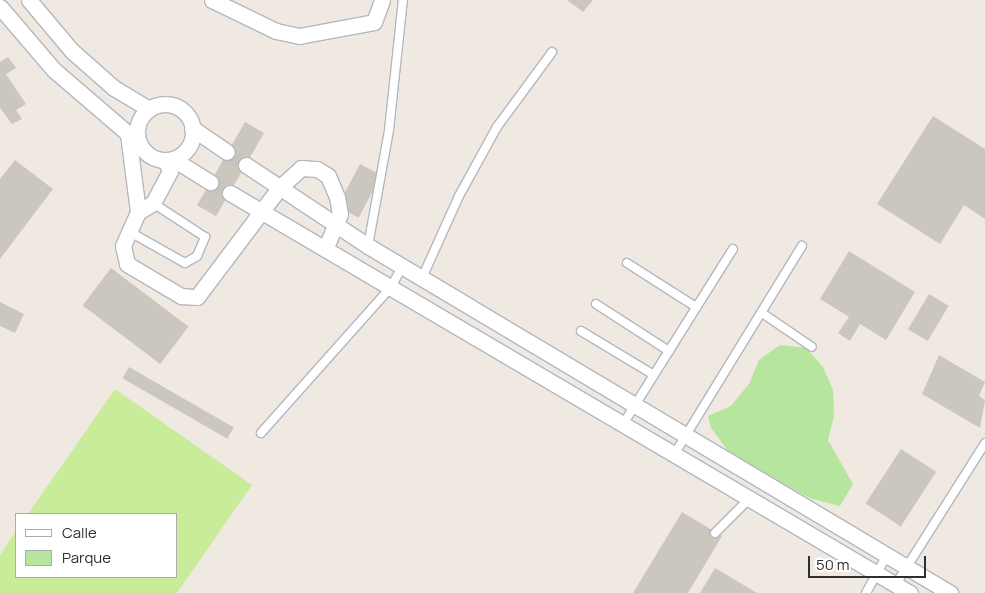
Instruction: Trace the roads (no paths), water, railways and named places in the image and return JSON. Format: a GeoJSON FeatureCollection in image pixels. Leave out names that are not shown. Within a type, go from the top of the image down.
{"type":"FeatureCollection","features":[{"type":"Feature","properties":{"kind":"street"},"geometry":{"type":"LineString","coordinates":[[29,0],[72,51],[114,88],[150,109]]}},
{"type":"Feature","properties":{"kind":"street"},"geometry":{"type":"LineString","coordinates":[[212,0],[276,31],[299,36],[374,22],[382,0]]}},
{"type":"Feature","properties":{"kind":"street"},"geometry":{"type":"LineString","coordinates":[[0,7],[54,70],[140,144],[150,156],[169,159],[210,182]]}},
{"type":"Feature","properties":{"kind":"street"},"geometry":{"type":"LineString","coordinates":[[140,144],[139,121],[150,109],[172,105],[186,114],[192,128],[227,152]]}},
{"type":"Feature","properties":{"kind":"street"},"geometry":{"type":"LineString","coordinates":[[169,159],[186,150],[192,128]]}},
{"type":"Feature","properties":{"kind":"street"},"geometry":{"type":"LineString","coordinates":[[128,134],[138,212],[123,246],[127,264],[181,296],[197,297],[263,213],[279,188],[301,168],[317,169],[328,176],[340,214],[337,226],[326,250]]}},
{"type":"Feature","properties":{"kind":"street"},"geometry":{"type":"LineString","coordinates":[[138,212],[153,203],[170,171],[169,159]]}},
{"type":"Feature","properties":{"kind":"street"},"geometry":{"type":"LineString","coordinates":[[246,165],[368,246],[950,593]]}},
{"type":"Feature","properties":{"kind":"street"},"geometry":{"type":"LineString","coordinates":[[230,194],[625,422],[748,500],[910,593]]}},
{"type":"Feature","properties":{"kind":"street"},"geometry":{"type":"LineString","coordinates":[[559,384],[569,366]]}},
{"type":"Feature","properties":{"kind":"lane"},"geometry":{"type":"LineString","coordinates":[[368,246],[389,130],[403,0]]}},
{"type":"Feature","properties":{"kind":"lane"},"geometry":{"type":"LineString","coordinates":[[422,278],[497,127],[552,52]]}},
{"type":"Feature","properties":{"kind":"lane"},"geometry":{"type":"LineString","coordinates":[[130,232],[185,263],[197,256],[205,237],[153,203]]}},
{"type":"Feature","properties":{"kind":"lane"},"geometry":{"type":"LineString","coordinates":[[675,453],[688,437],[802,246]]}},
{"type":"Feature","properties":{"kind":"lane"},"geometry":{"type":"LineString","coordinates":[[625,422],[733,249]]}},
{"type":"Feature","properties":{"kind":"lane"},"geometry":{"type":"LineString","coordinates":[[627,263],[696,307]]}},
{"type":"Feature","properties":{"kind":"lane"},"geometry":{"type":"LineString","coordinates":[[261,433],[391,287],[402,266]]}},
{"type":"Feature","properties":{"kind":"lane"},"geometry":{"type":"LineString","coordinates":[[596,304],[669,351]]}},
{"type":"Feature","properties":{"kind":"lane"},"geometry":{"type":"LineString","coordinates":[[762,313],[812,347]]}},
{"type":"Feature","properties":{"kind":"lane"},"geometry":{"type":"LineString","coordinates":[[581,332],[654,376]]}},
{"type":"Feature","properties":{"kind":"lane"},"geometry":{"type":"LineString","coordinates":[[896,584],[985,443]]}},
{"type":"Feature","properties":{"kind":"lane"},"geometry":{"type":"LineString","coordinates":[[715,533],[748,500]]}},
{"type":"Feature","properties":{"kind":"lane"},"geometry":{"type":"LineString","coordinates":[[866,593],[888,555]]}},
{"type":"Feature","properties":{"kind":"tunnel"},"geometry":{"type":"LineString","coordinates":[[227,152],[246,165]]}},
{"type":"Feature","properties":{"kind":"tunnel"},"geometry":{"type":"LineString","coordinates":[[210,182],[230,193]]}}]}
